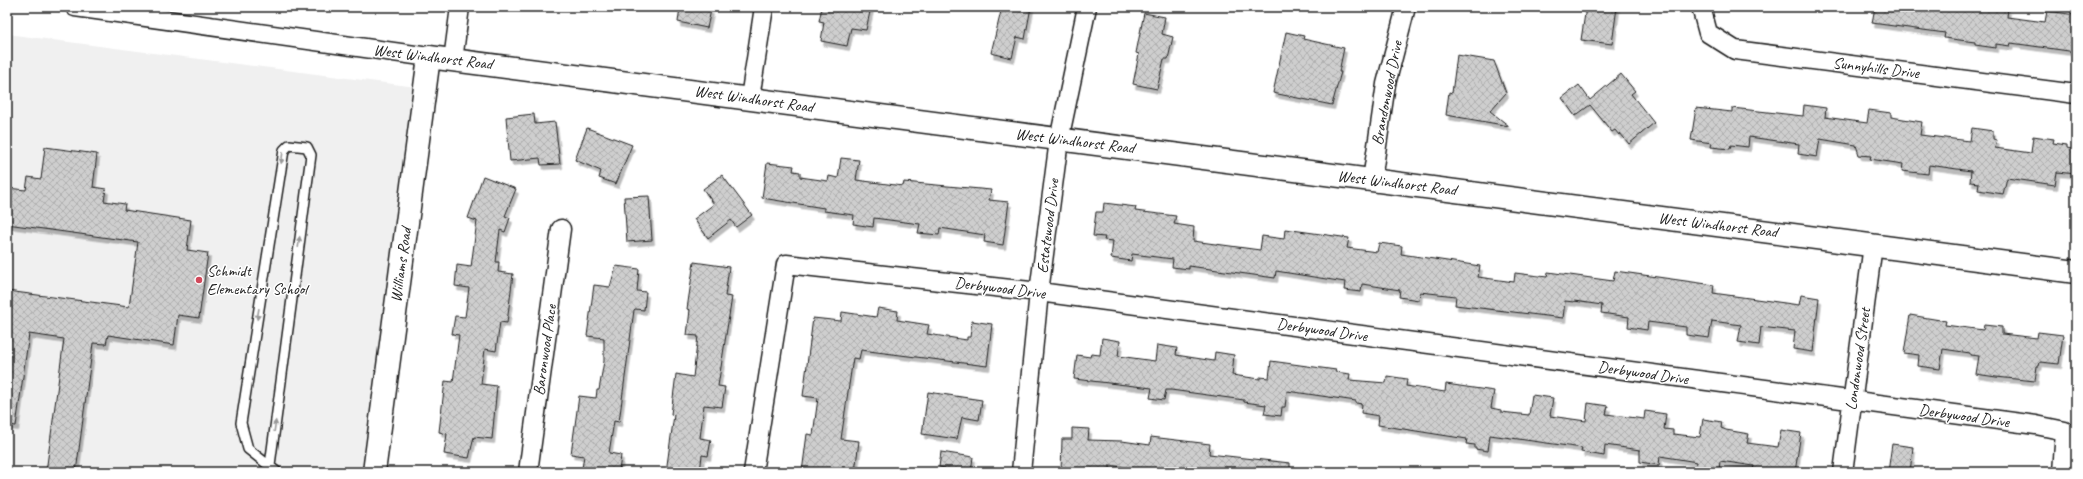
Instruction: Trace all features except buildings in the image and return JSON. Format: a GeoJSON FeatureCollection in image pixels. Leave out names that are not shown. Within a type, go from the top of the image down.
{"type":"FeatureCollection","features":[{"type":"Feature","properties":{"kind":"street","name":"West Windhorst Road"},"geometry":{"type":"LineString","coordinates":[[75,7],[429,57],[2076,272]]}},
{"type":"Feature","properties":{"kind":"street"},"geometry":{"type":"LineString","coordinates":[[453,60],[460,7]]}},
{"type":"Feature","properties":{"kind":"street"},"geometry":{"type":"LineString","coordinates":[[750,98],[764,7]]}},
{"type":"Feature","properties":{"kind":"street","name":"Estatewood Drive"},"geometry":{"type":"LineString","coordinates":[[1021,472],[1039,292],[1059,140],[1087,7]]}},
{"type":"Feature","properties":{"kind":"street","name":"Brandonwood Drive"},"geometry":{"type":"LineString","coordinates":[[1372,180],[1386,84],[1406,7]]}},
{"type":"Feature","properties":{"kind":"street","name":"Sunnyhills Drive"},"geometry":{"type":"LineString","coordinates":[[1701,7],[1708,33],[1735,50],[2076,94]]}},
{"type":"Feature","properties":{"kind":"street","name":"Williams Road"},"geometry":{"type":"LineString","coordinates":[[374,472],[429,57]]}},
{"type":"Feature","properties":{"kind":"street","name":"Baronwood Place"},"geometry":{"type":"LineString","coordinates":[[528,472],[561,229]]}},
{"type":"Feature","properties":{"kind":"street","name":"Londonwood Street"},"geometry":{"type":"LineString","coordinates":[[1843,472],[1873,245]]}},
{"type":"Feature","properties":{"kind":"street","name":"Derbywood Drive"},"geometry":{"type":"LineString","coordinates":[[753,472],[786,264],[1039,292],[2036,426],[2065,431],[2062,472]]}},
{"type":"Feature","properties":{"kind":"lane"},"geometry":{"type":"LineString","coordinates":[[270,465],[311,155],[307,148],[289,145],[284,150],[241,423],[248,449],[277,472]]}},
{"type":"Feature","properties":{"kind":"shaded area","name":"Schmidt Elementary School"},"geometry":{"type":"Polygon","coordinates":[[[7,34],[416,87],[365,472],[7,472],[7,34]]]}},
{"type":"Feature","properties":{"kind":"place","name":"Schmidt Elementary School"},"geometry":{"type":"Point","coordinates":[199,280]}}]}
